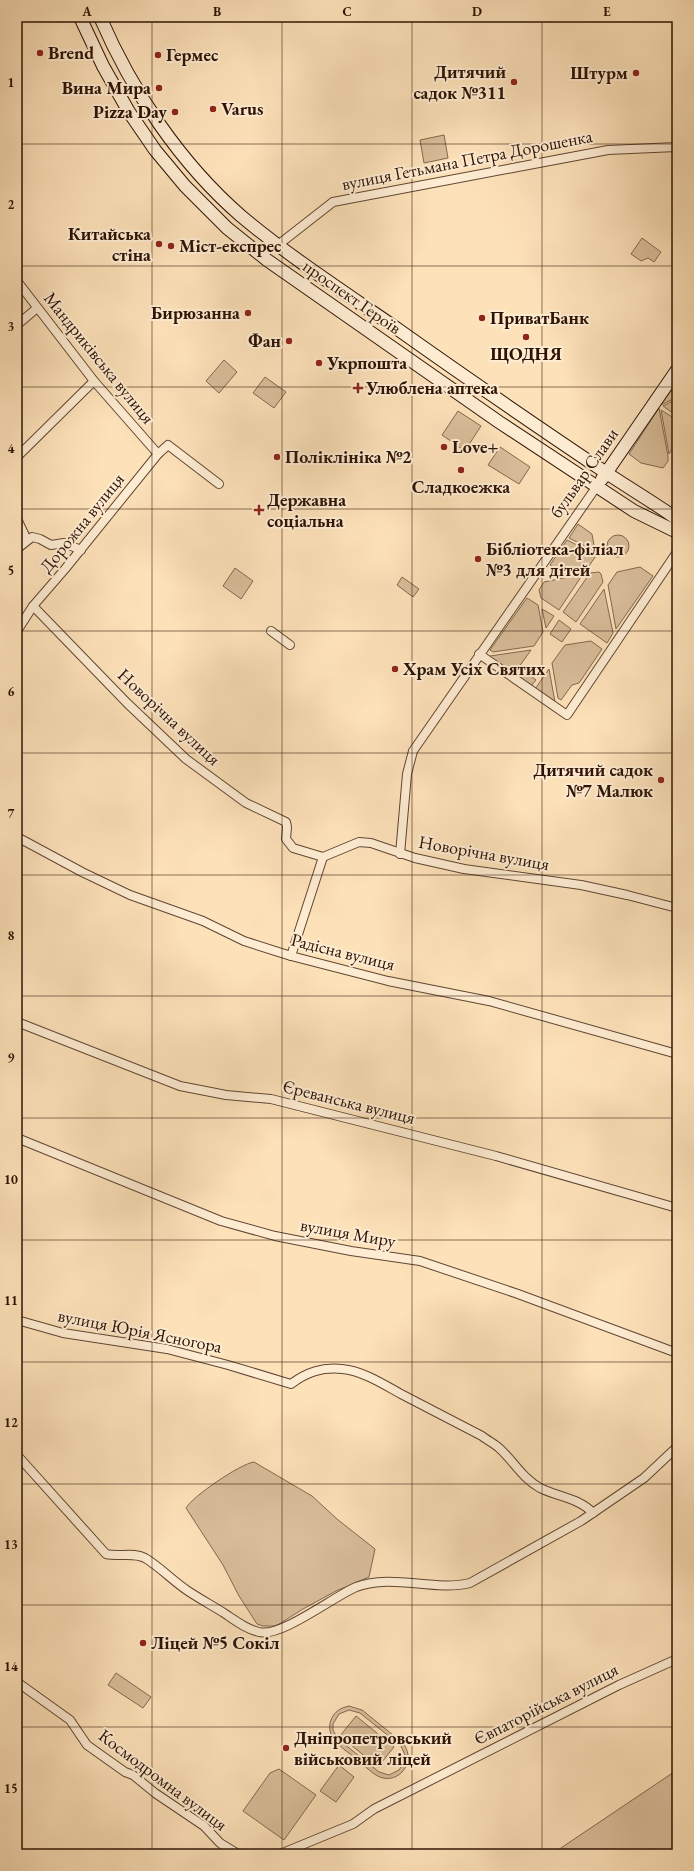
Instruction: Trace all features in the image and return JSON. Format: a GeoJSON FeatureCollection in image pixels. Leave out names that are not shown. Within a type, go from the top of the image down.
{"type":"FeatureCollection","features":[{"type":"Feature","properties":{"kind":"main road","name":"проспект Героїв"},"geometry":{"type":"LineString","coordinates":[[80,17],[103,66],[133,118],[155,150],[185,186],[227,228],[267,260],[499,422],[634,511],[677,532]]}},
{"type":"Feature","properties":{"kind":"main road","name":"проспект Героїв"},"geometry":{"type":"LineString","coordinates":[[100,17],[119,57],[144,101],[198,172],[240,215],[278,245],[505,404],[606,473],[677,518]]}},
{"type":"Feature","properties":{"kind":"main road","name":"бульвар Слави"},"geometry":{"type":"LineString","coordinates":[[597,486],[677,370]]}},
{"type":"Feature","properties":{"kind":"street","name":"вулиця Гетьмана Петра Дорошенка"},"geometry":{"type":"LineString","coordinates":[[278,245],[334,202],[608,150],[677,147]]}},
{"type":"Feature","properties":{"kind":"street","name":"Мандриківська вулиця"},"geometry":{"type":"LineString","coordinates":[[17,281],[94,381],[158,454]]}},
{"type":"Feature","properties":{"kind":"street"},"geometry":{"type":"LineString","coordinates":[[17,325],[37,308]]}},
{"type":"Feature","properties":{"kind":"street"},"geometry":{"type":"LineString","coordinates":[[17,457],[94,381]]}},
{"type":"Feature","properties":{"kind":"street"},"geometry":{"type":"LineString","coordinates":[[158,454],[168,445],[219,484]]}},
{"type":"Feature","properties":{"kind":"street","name":"Дорожна вулиця"},"geometry":{"type":"LineString","coordinates":[[17,631],[33,606],[81,550],[158,454]]}},
{"type":"Feature","properties":{"kind":"street","name":"бульвар Слави"},"geometry":{"type":"LineString","coordinates":[[400,854],[407,774],[413,751],[597,486]]}},
{"type":"Feature","properties":{"kind":"street"},"geometry":{"type":"LineString","coordinates":[[17,519],[27,540]]}},
{"type":"Feature","properties":{"kind":"street"},"geometry":{"type":"LineString","coordinates":[[17,549],[32,537],[40,539],[51,545],[64,543],[81,550]]}},
{"type":"Feature","properties":{"kind":"street"},"geometry":{"type":"LineString","coordinates":[[479,654],[567,715],[677,552]]}},
{"type":"Feature","properties":{"kind":"street","name":"Новорічна вулиця"},"geometry":{"type":"LineString","coordinates":[[33,606],[127,703],[186,759],[246,803],[286,822],[286,839],[290,846],[323,857],[359,842],[371,843],[400,854],[464,869],[581,885],[627,894],[677,908]]}},
{"type":"Feature","properties":{"kind":"street"},"geometry":{"type":"LineString","coordinates":[[271,631],[290,645]]}},
{"type":"Feature","properties":{"kind":"street","name":"Радісна вулиця"},"geometry":{"type":"LineString","coordinates":[[17,837],[82,872],[130,895],[203,921],[244,940],[291,956],[388,981],[489,1001],[677,1054]]}},
{"type":"Feature","properties":{"kind":"street"},"geometry":{"type":"LineString","coordinates":[[291,956],[323,857]]}},
{"type":"Feature","properties":{"kind":"street","name":"Єреванська вулиця"},"geometry":{"type":"LineString","coordinates":[[17,1022],[180,1086],[226,1095],[271,1099],[496,1156],[677,1208]]}},
{"type":"Feature","properties":{"kind":"street","name":"вулиця Миру"},"geometry":{"type":"LineString","coordinates":[[17,1138],[221,1221],[275,1236],[351,1251],[420,1261],[518,1294],[677,1353]]}},
{"type":"Feature","properties":{"kind":"street","name":"вулиця Юрія Ясногора"},"geometry":{"type":"LineString","coordinates":[[17,1320],[63,1333],[167,1349],[291,1384],[302,1376],[316,1370],[341,1369],[353,1371],[376,1381],[482,1436],[498,1448],[530,1481],[542,1488],[585,1504],[593,1513]]}},
{"type":"Feature","properties":{"kind":"street"},"geometry":{"type":"LineString","coordinates":[[17,1455],[106,1554],[117,1557],[137,1555],[145,1559],[188,1591],[248,1628],[265,1634],[278,1631],[329,1601],[375,1581],[439,1586],[470,1583],[593,1513],[644,1478],[677,1448]]}},
{"type":"Feature","properties":{"kind":"street","name":"Євпаторійська вулиця"},"geometry":{"type":"LineString","coordinates":[[280,1854],[353,1824],[381,1806],[619,1685],[677,1659]]}},
{"type":"Feature","properties":{"kind":"street","name":"Космодромна вулиця"},"geometry":{"type":"LineString","coordinates":[[17,1682],[70,1720],[87,1745],[125,1772],[133,1774],[155,1793],[204,1826],[220,1843],[238,1854]]}},
{"type":"Feature","properties":{"kind":"shaded area"},"geometry":{"type":"Polygon","coordinates":[[[444,135],[448,158],[424,163],[420,140],[444,135]]]}},
{"type":"Feature","properties":{"kind":"shaded area"},"geometry":{"type":"Polygon","coordinates":[[[642,238],[661,252],[654,262],[648,258],[641,261],[631,254],[642,238]]]}},
{"type":"Feature","properties":{"kind":"shaded area"},"geometry":{"type":"Polygon","coordinates":[[[224,360],[237,372],[219,393],[206,381],[224,360]]]}},
{"type":"Feature","properties":{"kind":"shaded area"},"geometry":{"type":"Polygon","coordinates":[[[265,377],[286,392],[274,408],[253,393],[265,377]]]}},
{"type":"Feature","properties":{"kind":"shaded area"},"geometry":{"type":"Polygon","coordinates":[[[677,382],[677,397],[661,405],[677,382]]]}},
{"type":"Feature","properties":{"kind":"shaded area"},"geometry":{"type":"Polygon","coordinates":[[[677,399],[677,416],[663,406],[677,399]]]}},
{"type":"Feature","properties":{"kind":"shaded area"},"geometry":{"type":"Polygon","coordinates":[[[659,408],[668,456],[668,461],[663,468],[641,463],[629,454],[659,408]]]}},
{"type":"Feature","properties":{"kind":"shaded area"},"geometry":{"type":"Polygon","coordinates":[[[661,410],[677,420],[677,442],[669,454],[661,410]]]}},
{"type":"Feature","properties":{"kind":"shaded area"},"geometry":{"type":"Polygon","coordinates":[[[458,411],[481,426],[468,446],[465,445],[462,449],[442,435],[458,411]]]}},
{"type":"Feature","properties":{"kind":"shaded area"},"geometry":{"type":"Polygon","coordinates":[[[500,447],[530,467],[519,484],[488,465],[500,447]]]}},
{"type":"Feature","properties":{"kind":"shaded area"},"geometry":{"type":"Polygon","coordinates":[[[578,524],[592,534],[595,551],[569,538],[578,524]]]}},
{"type":"Feature","properties":{"kind":"shaded area"},"geometry":{"type":"Polygon","coordinates":[[[614,535],[622,535],[629,542],[629,550],[622,557],[614,557],[607,550],[607,542],[614,535]]]}},
{"type":"Feature","properties":{"kind":"shaded area"},"geometry":{"type":"Polygon","coordinates":[[[567,540],[595,554],[596,556],[586,570],[565,574],[550,565],[567,540]]]}},
{"type":"Feature","properties":{"kind":"shaded area"},"geometry":{"type":"Polygon","coordinates":[[[640,567],[653,576],[616,629],[608,585],[617,572],[640,567]]]}},
{"type":"Feature","properties":{"kind":"shaded area"},"geometry":{"type":"Polygon","coordinates":[[[235,568],[253,581],[241,599],[223,586],[235,568]]]}},
{"type":"Feature","properties":{"kind":"shaded area"},"geometry":{"type":"Polygon","coordinates":[[[599,572],[603,582],[576,622],[563,612],[590,573],[599,572]]]}},
{"type":"Feature","properties":{"kind":"shaded area"},"geometry":{"type":"Polygon","coordinates":[[[583,574],[559,610],[541,598],[539,590],[544,582],[583,574]]]}},
{"type":"Feature","properties":{"kind":"shaded area"},"geometry":{"type":"Polygon","coordinates":[[[402,577],[419,589],[413,597],[397,585],[402,577]]]}},
{"type":"Feature","properties":{"kind":"shaded area"},"geometry":{"type":"Polygon","coordinates":[[[604,589],[613,633],[607,643],[580,624],[604,589]]]}},
{"type":"Feature","properties":{"kind":"shaded area"},"geometry":{"type":"Polygon","coordinates":[[[527,598],[538,605],[543,632],[534,646],[493,652],[490,650],[527,598]]]}},
{"type":"Feature","properties":{"kind":"shaded area"},"geometry":{"type":"Polygon","coordinates":[[[542,609],[554,616],[546,628],[542,609]]]}},
{"type":"Feature","properties":{"kind":"shaded area"},"geometry":{"type":"Polygon","coordinates":[[[559,620],[571,629],[562,642],[550,634],[559,620]]]}},
{"type":"Feature","properties":{"kind":"shaded area"},"geometry":{"type":"Polygon","coordinates":[[[591,641],[602,649],[579,683],[572,685],[561,700],[558,698],[552,663],[565,645],[591,641]]]}},
{"type":"Feature","properties":{"kind":"shaded area"},"geometry":{"type":"Polygon","coordinates":[[[531,650],[514,674],[489,657],[490,656],[531,650]]]}},
{"type":"Feature","properties":{"kind":"shaded area"},"geometry":{"type":"Polygon","coordinates":[[[549,669],[555,702],[535,689],[549,669]]]}},
{"type":"Feature","properties":{"kind":"shaded area"},"geometry":{"type":"Polygon","coordinates":[[[523,670],[536,680],[531,686],[518,677],[523,670]]]}},
{"type":"Feature","properties":{"kind":"shaded area"},"geometry":{"type":"Polygon","coordinates":[[[254,1462],[312,1496],[337,1519],[375,1549],[369,1577],[336,1591],[276,1626],[263,1626],[257,1624],[239,1596],[223,1565],[186,1508],[217,1481],[238,1468],[254,1462]]]}},
{"type":"Feature","properties":{"kind":"shaded area"},"geometry":{"type":"Polygon","coordinates":[[[116,1673],[151,1697],[143,1708],[108,1685],[116,1673]]]}},
{"type":"Feature","properties":{"kind":"shaded area"},"geometry":{"type":"Polygon","coordinates":[[[349,1706],[362,1710],[403,1743],[407,1751],[408,1760],[400,1774],[390,1778],[383,1778],[376,1775],[337,1743],[331,1733],[331,1720],[340,1709],[349,1706]],[[349,1710],[339,1714],[333,1724],[333,1730],[338,1739],[379,1772],[389,1775],[399,1770],[405,1761],[405,1755],[401,1746],[360,1713],[349,1710]]]}},
{"type":"Feature","properties":{"kind":"shaded area"},"geometry":{"type":"Polygon","coordinates":[[[356,1716],[394,1747],[378,1767],[340,1736],[356,1716]]]}},
{"type":"Feature","properties":{"kind":"shaded area"},"geometry":{"type":"Polygon","coordinates":[[[339,1765],[354,1777],[336,1802],[320,1791],[339,1765]]]}},
{"type":"Feature","properties":{"kind":"shaded area"},"geometry":{"type":"Polygon","coordinates":[[[279,1769],[316,1795],[284,1840],[243,1811],[270,1773],[279,1769]]]}},
{"type":"Feature","properties":{"kind":"shaded area"},"geometry":{"type":"Polygon","coordinates":[[[677,1770],[677,1854],[552,1854],[677,1770]]]}},
{"type":"Feature","properties":{"kind":"place","name":"Brend"},"geometry":{"type":"Point","coordinates":[40,53]}},
{"type":"Feature","properties":{"kind":"place","name":"Гермес"},"geometry":{"type":"Point","coordinates":[158,55]}},
{"type":"Feature","properties":{"kind":"place","name":"Штурм"},"geometry":{"type":"Point","coordinates":[636,73]}},
{"type":"Feature","properties":{"kind":"place","name":"Дитячий садок №311"},"geometry":{"type":"Point","coordinates":[514,82]}},
{"type":"Feature","properties":{"kind":"place","name":"Вина Мира"},"geometry":{"type":"Point","coordinates":[159,88]}},
{"type":"Feature","properties":{"kind":"place","name":"Varus"},"geometry":{"type":"Point","coordinates":[213,109]}},
{"type":"Feature","properties":{"kind":"place","name":"Pizza Day"},"geometry":{"type":"Point","coordinates":[175,112]}},
{"type":"Feature","properties":{"kind":"place","name":"Китайська стіна"},"geometry":{"type":"Point","coordinates":[159,244]}},
{"type":"Feature","properties":{"kind":"place","name":"Міст-експрес"},"geometry":{"type":"Point","coordinates":[171,246]}},
{"type":"Feature","properties":{"kind":"place","name":"Бирюзанна"},"geometry":{"type":"Point","coordinates":[248,313]}},
{"type":"Feature","properties":{"kind":"place","name":"ПриватБанк"},"geometry":{"type":"Point","coordinates":[482,318]}},
{"type":"Feature","properties":{"kind":"place","name":"ЩОДНЯ"},"geometry":{"type":"Point","coordinates":[526,337]}},
{"type":"Feature","properties":{"kind":"place","name":"Фан"},"geometry":{"type":"Point","coordinates":[289,341]}},
{"type":"Feature","properties":{"kind":"place","name":"Укрпошта"},"geometry":{"type":"Point","coordinates":[319,363]}},
{"type":"Feature","properties":{"kind":"place","name":"Улюблена аптека"},"geometry":{"type":"Point","coordinates":[358,388]}},
{"type":"Feature","properties":{"kind":"place","name":"Love+"},"geometry":{"type":"Point","coordinates":[444,447]}},
{"type":"Feature","properties":{"kind":"place","name":"Поліклініка №2"},"geometry":{"type":"Point","coordinates":[277,457]}},
{"type":"Feature","properties":{"kind":"place","name":"Сладкоежка"},"geometry":{"type":"Point","coordinates":[461,470]}},
{"type":"Feature","properties":{"kind":"place","name":"Державна соціальна"},"geometry":{"type":"Point","coordinates":[259,510]}},
{"type":"Feature","properties":{"kind":"place","name":"Бібліотека-філіал №3 для дітей"},"geometry":{"type":"Point","coordinates":[478,559]}},
{"type":"Feature","properties":{"kind":"place","name":"Храм Усіх Святих"},"geometry":{"type":"Point","coordinates":[395,669]}},
{"type":"Feature","properties":{"kind":"place","name":"Дитячий садок №7 Малюк"},"geometry":{"type":"Point","coordinates":[661,780]}},
{"type":"Feature","properties":{"kind":"place","name":"Ліцей №5 Сокіл"},"geometry":{"type":"Point","coordinates":[143,1643]}},
{"type":"Feature","properties":{"kind":"place","name":"Дніпропетровський військовий ліцей"},"geometry":{"type":"Point","coordinates":[286,1748]}}]}
